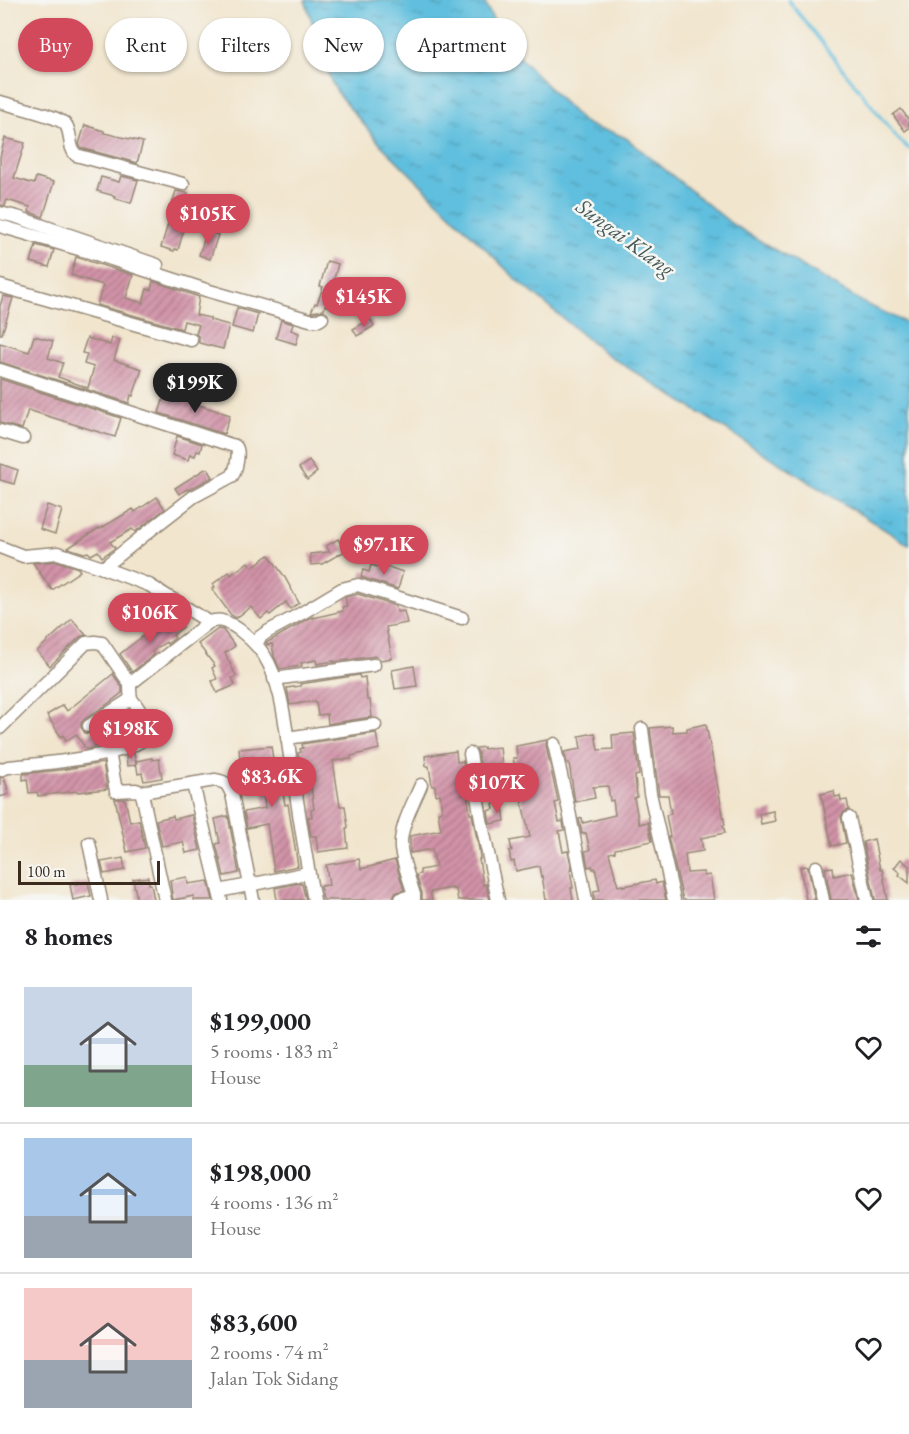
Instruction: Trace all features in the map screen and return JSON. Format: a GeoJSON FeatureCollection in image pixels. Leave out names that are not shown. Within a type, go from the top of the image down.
{"type":"FeatureCollection","features":[{"type":"Feature","properties":{"kind":"street"},"geometry":{"type":"LineString","coordinates":[[0,102],[60,119],[67,126],[72,151],[76,155],[183,184]]}},
{"type":"Feature","properties":{"kind":"street"},"geometry":{"type":"LineString","coordinates":[[0,213],[157,265]]}},
{"type":"Feature","properties":{"kind":"street"},"geometry":{"type":"LineString","coordinates":[[0,226],[310,320],[322,318]]}},
{"type":"Feature","properties":{"kind":"street"},"geometry":{"type":"LineString","coordinates":[[0,286],[191,340]]}},
{"type":"Feature","properties":{"kind":"street"},"geometry":{"type":"LineString","coordinates":[[0,370],[231,445],[238,450],[235,472],[232,476],[193,497],[103,568]]}},
{"type":"Feature","properties":{"kind":"street"},"geometry":{"type":"LineString","coordinates":[[0,431],[23,438]]}},
{"type":"Feature","properties":{"kind":"street"},"geometry":{"type":"LineString","coordinates":[[0,547],[23,556],[58,553],[103,568],[149,585],[209,622]]}},
{"type":"Feature","properties":{"kind":"street"},"geometry":{"type":"LineString","coordinates":[[256,645],[260,637],[267,632],[342,589],[358,585],[462,618]]}},
{"type":"Feature","properties":{"kind":"street"},"geometry":{"type":"LineString","coordinates":[[130,684],[209,622],[220,620],[230,624],[256,645],[264,655],[274,679],[287,738],[314,900]]}},
{"type":"Feature","properties":{"kind":"street"},"geometry":{"type":"LineString","coordinates":[[0,728],[86,643],[95,642],[102,643],[130,684],[131,699],[137,705],[147,727],[142,741],[109,753],[77,760],[8,767],[0,770]]}},
{"type":"Feature","properties":{"kind":"street"},"geometry":{"type":"LineString","coordinates":[[274,679],[374,665]]}},
{"type":"Feature","properties":{"kind":"street"},"geometry":{"type":"LineString","coordinates":[[89,726],[131,699]]}},
{"type":"Feature","properties":{"kind":"street"},"geometry":{"type":"LineString","coordinates":[[287,738],[375,725]]}},
{"type":"Feature","properties":{"kind":"street"},"geometry":{"type":"LineString","coordinates":[[642,729],[650,793],[674,900]]}},
{"type":"Feature","properties":{"kind":"street"},"geometry":{"type":"LineString","coordinates":[[554,744],[586,900]]}},
{"type":"Feature","properties":{"kind":"street"},"geometry":{"type":"LineString","coordinates":[[109,753],[116,791],[141,792],[215,780],[228,785],[232,794],[253,900]]}},
{"type":"Feature","properties":{"kind":"street"},"geometry":{"type":"LineString","coordinates":[[470,754],[498,900]]}},
{"type":"Feature","properties":{"kind":"street"},"geometry":{"type":"LineString","coordinates":[[193,784],[220,896],[250,884],[308,873]]}},
{"type":"Feature","properties":{"kind":"street"},"geometry":{"type":"LineString","coordinates":[[400,898],[414,898],[401,848],[407,819],[421,785]]}},
{"type":"Feature","properties":{"kind":"street"},"geometry":{"type":"LineString","coordinates":[[141,792],[165,900]]}},
{"type":"Feature","properties":{"kind":"street"},"geometry":{"type":"LineString","coordinates":[[849,818],[867,900]]}},
{"type":"Feature","properties":{"kind":"street"},"geometry":{"type":"LineString","coordinates":[[89,843],[101,900]]}},
{"type":"Feature","properties":{"kind":"street"},"geometry":{"type":"LineString","coordinates":[[816,867],[823,900]]}},
{"type":"Feature","properties":{"kind":"water","name":"Sungai Klang"},"geometry":{"type":"Polygon","coordinates":[[[305,0],[483,0],[492,18],[396,18],[396,72],[527,72],[527,65],[583,122],[626,138],[732,224],[864,303],[909,324],[909,545],[603,352],[516,279],[381,145],[339,95],[331,81],[328,72],[384,72],[384,18],[311,18],[305,0]]]}},
{"type":"Feature","properties":{"kind":"building"},"geometry":{"type":"Polygon","coordinates":[[[901,109],[909,120],[909,128],[905,131],[893,115],[901,109]]]}},
{"type":"Feature","properties":{"kind":"building"},"geometry":{"type":"Polygon","coordinates":[[[85,125],[104,131],[104,133],[143,142],[137,163],[81,148],[79,144],[85,125]]]}},
{"type":"Feature","properties":{"kind":"building"},"geometry":{"type":"Polygon","coordinates":[[[5,138],[25,143],[14,178],[34,184],[36,177],[54,182],[43,217],[29,212],[30,207],[7,200],[5,206],[0,205],[0,157],[5,138]]]}},
{"type":"Feature","properties":{"kind":"building"},"geometry":{"type":"Polygon","coordinates":[[[121,176],[138,180],[131,203],[97,191],[101,177],[119,182],[121,176]]]}},
{"type":"Feature","properties":{"kind":"building"},"geometry":{"type":"Polygon","coordinates":[[[176,191],[188,193],[182,213],[170,209],[176,191]]]}},
{"type":"Feature","properties":{"kind":"building"},"geometry":{"type":"Polygon","coordinates":[[[168,224],[184,229],[178,250],[161,247],[168,224]]]}},
{"type":"Feature","properties":{"kind":"building"},"geometry":{"type":"Polygon","coordinates":[[[207,231],[218,235],[210,259],[199,255],[207,231]]]}},
{"type":"Feature","properties":{"kind":"building"},"geometry":{"type":"Polygon","coordinates":[[[36,245],[54,250],[49,267],[31,262],[36,245]]]}},
{"type":"Feature","properties":{"kind":"building"},"geometry":{"type":"Polygon","coordinates":[[[76,257],[133,275],[126,298],[143,303],[147,289],[151,290],[153,281],[199,297],[196,315],[229,325],[223,349],[199,343],[199,337],[196,334],[199,325],[184,321],[182,329],[97,305],[103,285],[71,275],[76,257]]]}},
{"type":"Feature","properties":{"kind":"building"},"geometry":{"type":"Polygon","coordinates":[[[327,261],[338,264],[329,297],[337,300],[334,308],[325,305],[324,310],[311,312],[315,303],[317,304],[323,287],[320,286],[327,261]]]}},
{"type":"Feature","properties":{"kind":"building"},"geometry":{"type":"Polygon","coordinates":[[[3,296],[13,298],[2,334],[0,334],[0,306],[3,296]]]}},
{"type":"Feature","properties":{"kind":"building"},"geometry":{"type":"Polygon","coordinates":[[[237,308],[258,314],[253,333],[232,327],[237,308]]]}},
{"type":"Feature","properties":{"kind":"building"},"geometry":{"type":"Polygon","coordinates":[[[370,319],[374,326],[357,336],[353,329],[370,319]]]}},
{"type":"Feature","properties":{"kind":"building"},"geometry":{"type":"Polygon","coordinates":[[[281,320],[293,324],[291,330],[299,333],[296,344],[276,338],[281,320]]]}},
{"type":"Feature","properties":{"kind":"building"},"geometry":{"type":"Polygon","coordinates":[[[34,336],[53,341],[48,358],[63,363],[58,377],[88,388],[94,367],[84,364],[87,354],[82,353],[87,338],[110,345],[112,338],[120,340],[114,360],[142,369],[129,403],[0,362],[0,343],[29,352],[34,336]]]}},
{"type":"Feature","properties":{"kind":"building"},"geometry":{"type":"Polygon","coordinates":[[[0,379],[121,418],[115,437],[28,410],[22,429],[0,423],[0,379]]]}},
{"type":"Feature","properties":{"kind":"building"},"geometry":{"type":"Polygon","coordinates":[[[165,394],[230,415],[224,434],[159,413],[165,394]]]}},
{"type":"Feature","properties":{"kind":"building"},"geometry":{"type":"Polygon","coordinates":[[[177,436],[202,444],[200,452],[197,451],[195,456],[190,454],[188,460],[172,455],[177,436]]]}},
{"type":"Feature","properties":{"kind":"building"},"geometry":{"type":"Polygon","coordinates":[[[309,461],[317,472],[307,480],[299,468],[309,461]]]}},
{"type":"Feature","properties":{"kind":"building"},"geometry":{"type":"Polygon","coordinates":[[[0,464],[18,470],[14,484],[0,480],[0,464]]]}},
{"type":"Feature","properties":{"kind":"building"},"geometry":{"type":"Polygon","coordinates":[[[208,469],[213,477],[179,494],[175,488],[208,469]]]}},
{"type":"Feature","properties":{"kind":"building"},"geometry":{"type":"Polygon","coordinates":[[[157,497],[165,509],[135,532],[132,529],[110,542],[115,548],[102,557],[98,551],[91,555],[88,552],[68,548],[133,509],[135,512],[157,497]]]}},
{"type":"Feature","properties":{"kind":"building"},"geometry":{"type":"Polygon","coordinates":[[[47,505],[62,510],[55,534],[40,529],[47,505]]]}},
{"type":"Feature","properties":{"kind":"building"},"geometry":{"type":"Polygon","coordinates":[[[338,539],[347,550],[322,564],[311,565],[310,554],[330,552],[326,546],[338,539]]]}},
{"type":"Feature","properties":{"kind":"building"},"geometry":{"type":"Polygon","coordinates":[[[269,555],[299,603],[290,609],[286,602],[261,619],[251,607],[236,618],[231,615],[212,589],[215,587],[213,584],[229,572],[231,575],[248,562],[252,567],[269,555]]]}},
{"type":"Feature","properties":{"kind":"building"},"geometry":{"type":"Polygon","coordinates":[[[57,561],[78,568],[80,571],[52,590],[33,563],[57,561]]]}},
{"type":"Feature","properties":{"kind":"building"},"geometry":{"type":"Polygon","coordinates":[[[371,565],[381,568],[382,565],[403,572],[398,589],[361,577],[363,570],[369,572],[371,565]]]}},
{"type":"Feature","properties":{"kind":"building"},"geometry":{"type":"Polygon","coordinates":[[[358,594],[396,606],[397,612],[404,611],[407,623],[386,627],[392,658],[381,660],[376,656],[317,664],[316,660],[301,663],[302,666],[280,669],[272,644],[267,645],[266,643],[310,618],[343,611],[342,607],[347,606],[345,597],[358,594]]]}},
{"type":"Feature","properties":{"kind":"building"},"geometry":{"type":"Polygon","coordinates":[[[172,617],[176,622],[178,620],[183,627],[173,635],[175,638],[158,647],[152,652],[154,655],[132,672],[120,654],[172,617]]]}},
{"type":"Feature","properties":{"kind":"building"},"geometry":{"type":"Polygon","coordinates":[[[72,619],[86,635],[80,637],[50,666],[37,651],[72,619]]]}},
{"type":"Feature","properties":{"kind":"building"},"geometry":{"type":"Polygon","coordinates":[[[218,629],[223,630],[235,646],[225,653],[236,676],[232,678],[235,685],[217,693],[212,681],[217,679],[212,668],[215,666],[198,644],[218,629]]]}},
{"type":"Feature","properties":{"kind":"building"},"geometry":{"type":"Polygon","coordinates":[[[414,666],[417,686],[395,689],[392,670],[414,666]]]}},
{"type":"Feature","properties":{"kind":"building"},"geometry":{"type":"Polygon","coordinates":[[[113,674],[122,687],[122,693],[85,719],[81,727],[85,733],[90,734],[117,718],[123,727],[107,736],[110,740],[92,748],[86,749],[76,734],[66,741],[47,715],[63,705],[67,711],[113,674]]]}},
{"type":"Feature","properties":{"kind":"building"},"geometry":{"type":"Polygon","coordinates":[[[359,675],[360,678],[365,677],[367,700],[370,700],[372,717],[328,724],[327,714],[318,715],[315,701],[290,705],[287,688],[359,675]]]}},
{"type":"Feature","properties":{"kind":"building"},"geometry":{"type":"Polygon","coordinates":[[[706,724],[725,833],[701,838],[703,851],[685,854],[687,873],[704,872],[704,876],[710,875],[714,900],[683,900],[668,837],[670,837],[666,815],[671,814],[668,795],[659,795],[650,728],[672,726],[673,732],[687,731],[687,728],[706,724]]]}},
{"type":"Feature","properties":{"kind":"building"},"geometry":{"type":"Polygon","coordinates":[[[376,733],[379,749],[351,756],[351,759],[333,761],[340,806],[345,806],[348,848],[318,852],[316,836],[311,836],[308,817],[312,817],[311,810],[314,809],[311,787],[306,788],[306,784],[303,785],[298,753],[303,748],[302,744],[376,733]]]}},
{"type":"Feature","properties":{"kind":"building"},"geometry":{"type":"Polygon","coordinates":[[[595,733],[598,750],[613,749],[612,735],[634,733],[639,775],[635,776],[637,797],[634,798],[639,824],[648,822],[652,841],[615,849],[615,852],[609,853],[618,886],[655,880],[656,884],[662,882],[666,900],[594,900],[594,891],[600,890],[595,868],[588,867],[585,851],[590,850],[586,833],[582,834],[579,819],[582,818],[583,823],[615,815],[613,800],[610,801],[608,786],[593,787],[595,798],[575,802],[569,763],[567,763],[564,752],[581,749],[579,736],[595,733]]]}},
{"type":"Feature","properties":{"kind":"building"},"geometry":{"type":"Polygon","coordinates":[[[547,740],[546,746],[558,802],[555,803],[559,822],[563,821],[564,830],[559,831],[563,852],[568,851],[572,869],[570,870],[573,900],[546,900],[539,866],[516,871],[509,851],[512,851],[510,841],[530,837],[513,758],[517,758],[516,746],[547,740]]]}},
{"type":"Feature","properties":{"kind":"building"},"geometry":{"type":"Polygon","coordinates":[[[271,746],[275,772],[283,773],[285,786],[282,786],[285,805],[288,804],[298,866],[274,871],[267,824],[247,828],[244,812],[265,808],[260,768],[258,765],[241,768],[239,749],[271,746]]]}},
{"type":"Feature","properties":{"kind":"building"},"geometry":{"type":"Polygon","coordinates":[[[484,747],[484,749],[500,747],[502,766],[489,767],[490,772],[482,773],[476,748],[484,747]]]}},
{"type":"Feature","properties":{"kind":"building"},"geometry":{"type":"Polygon","coordinates":[[[456,751],[457,762],[463,761],[483,885],[486,884],[490,900],[458,900],[456,889],[452,888],[430,892],[432,900],[422,900],[416,875],[420,874],[420,870],[436,867],[432,849],[410,853],[410,836],[441,830],[438,812],[442,811],[440,794],[436,795],[435,786],[432,786],[425,756],[456,751]]]}},
{"type":"Feature","properties":{"kind":"building"},"geometry":{"type":"Polygon","coordinates":[[[134,753],[136,765],[127,766],[126,757],[134,753]]]}},
{"type":"Feature","properties":{"kind":"building"},"geometry":{"type":"Polygon","coordinates":[[[152,758],[152,760],[159,759],[162,778],[144,781],[142,773],[138,774],[136,761],[152,758]]]}},
{"type":"Feature","properties":{"kind":"building"},"geometry":{"type":"Polygon","coordinates":[[[103,763],[107,789],[38,796],[37,792],[29,793],[27,779],[23,780],[23,774],[103,763]]]}},
{"type":"Feature","properties":{"kind":"building"},"geometry":{"type":"Polygon","coordinates":[[[4,777],[9,794],[0,797],[0,778],[4,777]]]}},
{"type":"Feature","properties":{"kind":"building"},"geometry":{"type":"Polygon","coordinates":[[[834,791],[835,797],[840,796],[841,801],[847,800],[849,810],[841,816],[846,843],[832,846],[821,794],[834,791]]]}},
{"type":"Feature","properties":{"kind":"building"},"geometry":{"type":"Polygon","coordinates":[[[115,799],[125,799],[130,822],[139,820],[145,848],[127,852],[115,799]]]}},
{"type":"Feature","properties":{"kind":"building"},"geometry":{"type":"Polygon","coordinates":[[[502,802],[505,821],[490,824],[488,811],[494,809],[493,804],[502,802]]]}},
{"type":"Feature","properties":{"kind":"building"},"geometry":{"type":"Polygon","coordinates":[[[773,811],[775,821],[761,824],[759,814],[773,811]]]}},
{"type":"Feature","properties":{"kind":"building"},"geometry":{"type":"Polygon","coordinates":[[[192,815],[200,850],[186,853],[183,842],[162,846],[156,820],[192,815]]]}},
{"type":"Feature","properties":{"kind":"building"},"geometry":{"type":"Polygon","coordinates":[[[228,816],[239,873],[224,876],[216,844],[220,843],[215,819],[228,816]]]}},
{"type":"Feature","properties":{"kind":"building"},"geometry":{"type":"Polygon","coordinates":[[[874,839],[888,900],[875,900],[863,842],[874,839]]]}},
{"type":"Feature","properties":{"kind":"building"},"geometry":{"type":"Polygon","coordinates":[[[123,858],[125,870],[104,874],[101,862],[123,858]]]}},
{"type":"Feature","properties":{"kind":"building"},"geometry":{"type":"Polygon","coordinates":[[[359,859],[361,869],[395,860],[404,890],[386,900],[323,900],[320,886],[329,885],[326,865],[359,859]]]}},
{"type":"Feature","properties":{"kind":"building"},"geometry":{"type":"Polygon","coordinates":[[[901,859],[909,866],[909,883],[894,868],[901,859]]]}},
{"type":"Feature","properties":{"kind":"building"},"geometry":{"type":"Polygon","coordinates":[[[808,866],[815,900],[806,900],[800,867],[808,866]]]}},
{"type":"Feature","properties":{"kind":"building"},"geometry":{"type":"Polygon","coordinates":[[[833,867],[834,876],[852,872],[859,900],[831,900],[825,868],[833,867]]]}},
{"type":"Feature","properties":{"kind":"building"},"geometry":{"type":"Polygon","coordinates":[[[148,877],[154,900],[137,900],[133,879],[148,877]]]}},
{"type":"Feature","properties":{"kind":"building"},"geometry":{"type":"Polygon","coordinates":[[[187,877],[188,884],[208,881],[213,900],[194,900],[194,896],[173,900],[170,880],[187,877]]]}},
{"type":"Feature","properties":{"kind":"building"},"geometry":{"type":"Polygon","coordinates":[[[88,882],[91,896],[73,900],[70,885],[88,882]]]}},
{"type":"Feature","properties":{"kind":"building"},"geometry":{"type":"Polygon","coordinates":[[[300,883],[306,900],[277,900],[275,888],[300,883]]]}},
{"type":"Feature","properties":{"kind":"waterway"},"geometry":{"type":"LineString","coordinates":[[788,0],[898,139],[909,149]]}}]}
